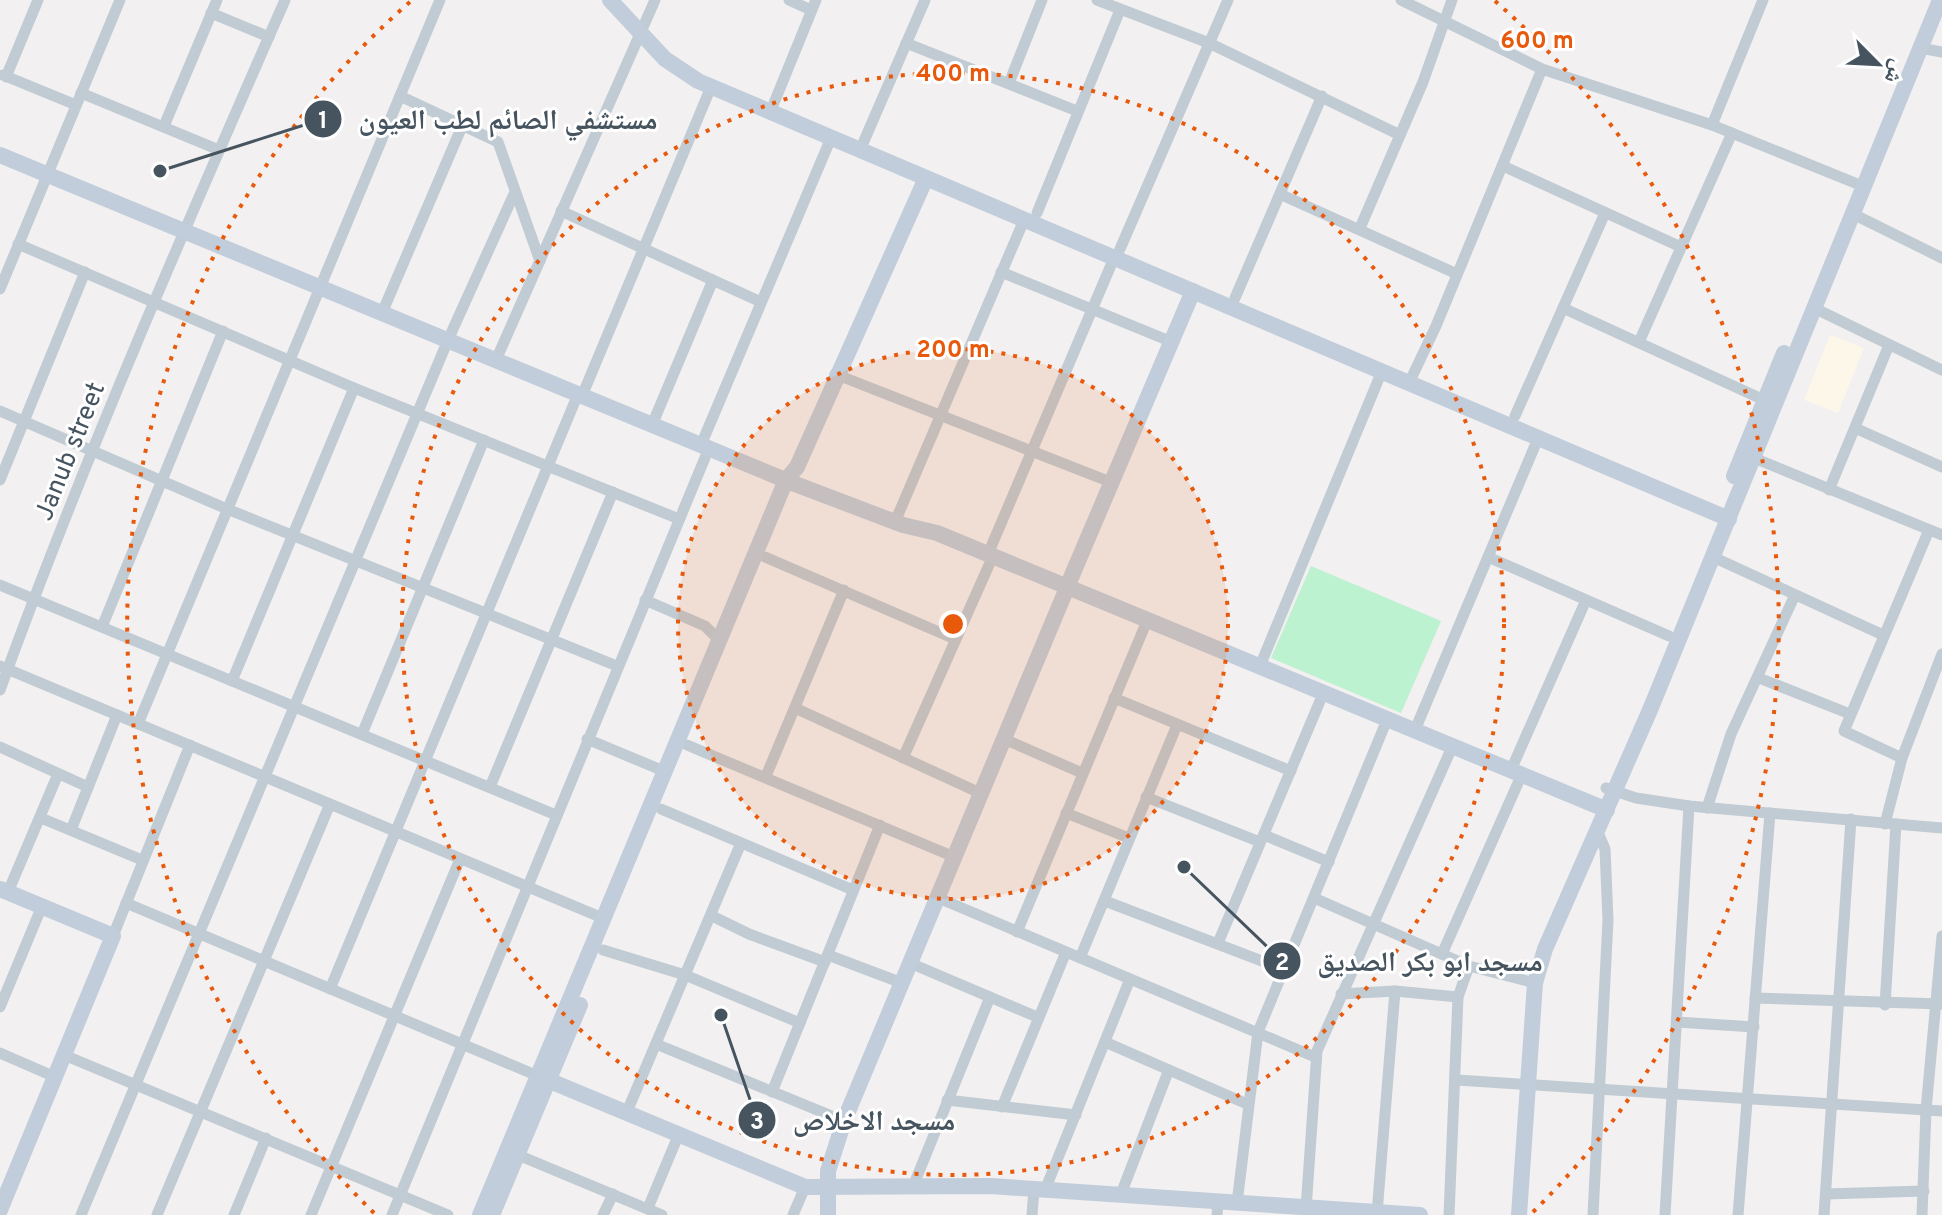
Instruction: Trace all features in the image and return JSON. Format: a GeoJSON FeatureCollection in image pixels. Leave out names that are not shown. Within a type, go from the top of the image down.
{"type":"FeatureCollection","features":[{"type":"Feature","properties":{"kind":"street"},"geometry":{"type":"LineString","coordinates":[[38,0],[3,75],[164,126],[219,150]]}},
{"type":"Feature","properties":{"kind":"street"},"geometry":{"type":"LineString","coordinates":[[0,289],[120,0]]}},
{"type":"Feature","properties":{"kind":"street"},"geometry":{"type":"LineString","coordinates":[[164,126],[217,0]]}},
{"type":"Feature","properties":{"kind":"street","name":"Janub street"},"geometry":{"type":"LineString","coordinates":[[0,690],[4,668],[184,231],[285,0]]}},
{"type":"Feature","properties":{"kind":"street"},"geometry":{"type":"LineString","coordinates":[[138,724],[440,0]]}},
{"type":"Feature","properties":{"kind":"street"},"geometry":{"type":"LineString","coordinates":[[610,0],[679,62],[1117,253],[1235,298],[1539,436],[1726,512]]}},
{"type":"Feature","properties":{"kind":"street"},"geometry":{"type":"LineString","coordinates":[[622,0],[673,66],[711,87],[926,178],[1030,216]]}},
{"type":"Feature","properties":{"kind":"street"},"geometry":{"type":"LineString","coordinates":[[496,360],[655,0]]}},
{"type":"Feature","properties":{"kind":"street"},"geometry":{"type":"LineString","coordinates":[[774,103],[814,5],[789,0]]}},
{"type":"Feature","properties":{"kind":"street"},"geometry":{"type":"LineString","coordinates":[[864,141],[925,0]]}},
{"type":"Feature","properties":{"kind":"street"},"geometry":{"type":"LineString","coordinates":[[1009,83],[1042,0]]}},
{"type":"Feature","properties":{"kind":"street"},"geometry":{"type":"LineString","coordinates":[[1097,0],[1209,43],[1400,135]]}},
{"type":"Feature","properties":{"kind":"street"},"geometry":{"type":"LineString","coordinates":[[903,758],[1092,310],[1228,0]]}},
{"type":"Feature","properties":{"kind":"street"},"geometry":{"type":"LineString","coordinates":[[1401,0],[1542,69],[1712,125],[1855,183]]}},
{"type":"Feature","properties":{"kind":"street"},"geometry":{"type":"LineString","coordinates":[[1360,228],[1446,22],[1452,0]]}},
{"type":"Feature","properties":{"kind":"street"},"geometry":{"type":"LineString","coordinates":[[1712,125],[1763,0]]}},
{"type":"Feature","properties":{"kind":"street"},"geometry":{"type":"LineString","coordinates":[[1519,1215],[1535,983],[1551,933],[1713,557],[1764,400],[1929,0]]}},
{"type":"Feature","properties":{"kind":"street"},"geometry":{"type":"LineString","coordinates":[[1611,790],[1669,636],[1754,458],[1940,0]]}},
{"type":"Feature","properties":{"kind":"street"},"geometry":{"type":"LineString","coordinates":[[899,523],[1001,272],[1030,216],[1120,10]]}},
{"type":"Feature","properties":{"kind":"street"},"geometry":{"type":"LineString","coordinates":[[211,13],[269,37]]}},
{"type":"Feature","properties":{"kind":"street"},"geometry":{"type":"LineString","coordinates":[[906,43],[1077,111]]}},
{"type":"Feature","properties":{"kind":"street"},"geometry":{"type":"LineString","coordinates":[[1920,48],[1942,52]]}},
{"type":"Feature","properties":{"kind":"street"},"geometry":{"type":"LineString","coordinates":[[1412,377],[1542,69]]}},
{"type":"Feature","properties":{"kind":"street"},"geometry":{"type":"LineString","coordinates":[[330,989],[394,831],[711,87]]}},
{"type":"Feature","properties":{"kind":"street"},"geometry":{"type":"LineString","coordinates":[[400,96],[498,142],[540,261]]}},
{"type":"Feature","properties":{"kind":"street"},"geometry":{"type":"LineString","coordinates":[[1235,298],[1282,195],[1322,96]]}},
{"type":"Feature","properties":{"kind":"street"},"geometry":{"type":"LineString","coordinates":[[382,313],[463,124]]}},
{"type":"Feature","properties":{"kind":"street"},"geometry":{"type":"LineString","coordinates":[[1639,342],[1732,133]]}},
{"type":"Feature","properties":{"kind":"street"},"geometry":{"type":"LineString","coordinates":[[392,1215],[679,519],[761,302],[831,138]]}},
{"type":"Feature","properties":{"kind":"street"},"geometry":{"type":"LineString","coordinates":[[0,155],[705,447],[793,477],[899,523],[923,528],[989,560],[1070,589],[1415,730],[1600,817]]}},
{"type":"Feature","properties":{"kind":"street"},"geometry":{"type":"LineString","coordinates":[[1503,166],[1681,247]]}},
{"type":"Feature","properties":{"kind":"street"},"geometry":{"type":"LineString","coordinates":[[492,1215],[518,1155],[605,919],[666,772],[688,733],[835,374],[926,178]]}},
{"type":"Feature","properties":{"kind":"street"},"geometry":{"type":"LineString","coordinates":[[81,1215],[296,709],[448,340],[514,194]]}},
{"type":"Feature","properties":{"kind":"street"},"geometry":{"type":"LineString","coordinates":[[1282,195],[1457,274]]}},
{"type":"Feature","properties":{"kind":"street"},"geometry":{"type":"LineString","coordinates":[[561,211],[761,302]]}},
{"type":"Feature","properties":{"kind":"street"},"geometry":{"type":"LineString","coordinates":[[1515,416],[1605,213]]}},
{"type":"Feature","properties":{"kind":"street"},"geometry":{"type":"LineString","coordinates":[[1853,214],[1942,258]]}},
{"type":"Feature","properties":{"kind":"street"},"geometry":{"type":"LineString","coordinates":[[18,244],[354,388],[679,519]]}},
{"type":"Feature","properties":{"kind":"street"},"geometry":{"type":"LineString","coordinates":[[1117,253],[1193,291],[1382,371],[1412,377],[1515,416],[1726,512]]}},
{"type":"Feature","properties":{"kind":"street"},"geometry":{"type":"LineString","coordinates":[[0,480],[85,272]]}},
{"type":"Feature","properties":{"kind":"street"},"geometry":{"type":"LineString","coordinates":[[1001,272],[1172,342]]}},
{"type":"Feature","properties":{"kind":"street"},"geometry":{"type":"LineString","coordinates":[[652,425],[713,280]]}},
{"type":"Feature","properties":{"kind":"street"},"geometry":{"type":"LineString","coordinates":[[837,1215],[828,1171],[844,1121],[902,983],[1011,742],[1070,589],[1193,291]]}},
{"type":"Feature","properties":{"kind":"street"},"geometry":{"type":"LineString","coordinates":[[1563,308],[1764,400]]}},
{"type":"Feature","properties":{"kind":"street"},"geometry":{"type":"LineString","coordinates":[[1814,308],[1942,370]]}},
{"type":"Feature","properties":{"kind":"street"},"geometry":{"type":"LineString","coordinates":[[102,627],[223,331]]}},
{"type":"Feature","properties":{"kind":"street"},"geometry":{"type":"LineString","coordinates":[[1829,490],[1889,345]]}},
{"type":"Feature","properties":{"kind":"street"},"geometry":{"type":"LineString","coordinates":[[1260,666],[1382,371]]}},
{"type":"Feature","properties":{"kind":"street"},"geometry":{"type":"LineString","coordinates":[[835,374],[1113,483]]}},
{"type":"Feature","properties":{"kind":"street"},"geometry":{"type":"LineString","coordinates":[[232,681],[354,388]]}},
{"type":"Feature","properties":{"kind":"street"},"geometry":{"type":"LineString","coordinates":[[0,411],[292,536],[617,666]]}},
{"type":"Feature","properties":{"kind":"street"},"geometry":{"type":"LineString","coordinates":[[1855,428],[1942,467]]}},
{"type":"Feature","properties":{"kind":"street"},"geometry":{"type":"LineString","coordinates":[[1415,730],[1539,436]]}},
{"type":"Feature","properties":{"kind":"street"},"geometry":{"type":"LineString","coordinates":[[362,734],[484,440]]}},
{"type":"Feature","properties":{"kind":"street"},"geometry":{"type":"LineString","coordinates":[[1754,458],[1942,535]]}},
{"type":"Feature","properties":{"kind":"street"},"geometry":{"type":"LineString","coordinates":[[490,787],[613,492]]}},
{"type":"Feature","properties":{"kind":"street"},"geometry":{"type":"LineString","coordinates":[[1902,758],[1844,733],[1929,530]]}},
{"type":"Feature","properties":{"kind":"street"},"geometry":{"type":"LineString","coordinates":[[1488,557],[1669,636]]}},
{"type":"Feature","properties":{"kind":"street"},"geometry":{"type":"LineString","coordinates":[[1713,557],[1794,597],[1883,635]]}},
{"type":"Feature","properties":{"kind":"street"},"geometry":{"type":"LineString","coordinates":[[758,566],[844,590],[955,639]]}},
{"type":"Feature","properties":{"kind":"street"},"geometry":{"type":"LineString","coordinates":[[480,1215],[603,950],[661,809],[719,640],[758,566]]}},
{"type":"Feature","properties":{"kind":"street"},"geometry":{"type":"LineString","coordinates":[[0,585],[556,815]]}},
{"type":"Feature","properties":{"kind":"street"},"geometry":{"type":"LineString","coordinates":[[1070,589],[1144,628],[1449,754],[1514,776]]}},
{"type":"Feature","properties":{"kind":"street"},"geometry":{"type":"LineString","coordinates":[[828,1215],[831,1189],[917,966],[952,856],[1070,589]]}},
{"type":"Feature","properties":{"kind":"street"},"geometry":{"type":"LineString","coordinates":[[766,776],[844,590]]}},
{"type":"Feature","properties":{"kind":"street"},"geometry":{"type":"LineString","coordinates":[[1707,808],[1731,734],[1794,597]]}},
{"type":"Feature","properties":{"kind":"street"},"geometry":{"type":"LineString","coordinates":[[645,600],[705,626],[719,640]]}},
{"type":"Feature","properties":{"kind":"street"},"geometry":{"type":"LineString","coordinates":[[1442,954],[1586,600]]}},
{"type":"Feature","properties":{"kind":"street"},"geometry":{"type":"LineString","coordinates":[[1017,932],[1144,628]]}},
{"type":"Feature","properties":{"kind":"street"},"geometry":{"type":"LineString","coordinates":[[1885,1005],[1890,824],[1902,758],[1937,679],[1942,654]]}},
{"type":"Feature","properties":{"kind":"street"},"geometry":{"type":"LineString","coordinates":[[4,668],[605,919]]}},
{"type":"Feature","properties":{"kind":"street"},"geometry":{"type":"LineString","coordinates":[[1759,678],[1850,714]]}},
{"type":"Feature","properties":{"kind":"street"},"geometry":{"type":"LineString","coordinates":[[1114,698],[1291,771]]}},
{"type":"Feature","properties":{"kind":"street"},"geometry":{"type":"LineString","coordinates":[[1218,943],[1320,701]]}},
{"type":"Feature","properties":{"kind":"street"},"geometry":{"type":"LineString","coordinates":[[795,708],[980,793]]}},
{"type":"Feature","properties":{"kind":"street"},"geometry":{"type":"LineString","coordinates":[[71,830],[117,715]]}},
{"type":"Feature","properties":{"kind":"street"},"geometry":{"type":"LineString","coordinates":[[1080,958],[1177,725]]}},
{"type":"Feature","properties":{"kind":"street"},"geometry":{"type":"LineString","coordinates":[[1237,1203],[1258,1032],[1384,727]]}},
{"type":"Feature","properties":{"kind":"street"},"geometry":{"type":"LineString","coordinates":[[688,733],[766,776],[952,856]]}},
{"type":"Feature","properties":{"kind":"street"},"geometry":{"type":"LineString","coordinates":[[587,739],[666,772]]}},
{"type":"Feature","properties":{"kind":"street"},"geometry":{"type":"LineString","coordinates":[[1011,742],[1082,773]]}},
{"type":"Feature","properties":{"kind":"street"},"geometry":{"type":"LineString","coordinates":[[10,1215],[0,1210],[190,745]]}},
{"type":"Feature","properties":{"kind":"street"},"geometry":{"type":"LineString","coordinates":[[0,747],[88,787]]}},
{"type":"Feature","properties":{"kind":"street"},"geometry":{"type":"LineString","coordinates":[[1306,1209],[1315,1057],[1371,924],[1449,754]]}},
{"type":"Feature","properties":{"kind":"street"},"geometry":{"type":"LineString","coordinates":[[58,774],[41,818],[4,890],[113,936]]}},
{"type":"Feature","properties":{"kind":"street"},"geometry":{"type":"LineString","coordinates":[[1611,790],[1689,806],[1942,828]]}},
{"type":"Feature","properties":{"kind":"street"},"geometry":{"type":"LineString","coordinates":[[1146,797],[1329,862]]}},
{"type":"Feature","properties":{"kind":"street"},"geometry":{"type":"LineString","coordinates":[[157,1215],[330,804]]}},
{"type":"Feature","properties":{"kind":"street"},"geometry":{"type":"LineString","coordinates":[[1665,1215],[1689,806]]}},
{"type":"Feature","properties":{"kind":"street"},"geometry":{"type":"LineString","coordinates":[[661,809],[853,890]]}},
{"type":"Feature","properties":{"kind":"street"},"geometry":{"type":"LineString","coordinates":[[1066,813],[1129,838]]}},
{"type":"Feature","properties":{"kind":"street"},"geometry":{"type":"LineString","coordinates":[[1738,1215],[1770,813]]}},
{"type":"Feature","properties":{"kind":"street"},"geometry":{"type":"LineString","coordinates":[[1593,1215],[1608,920],[1605,849],[1600,817]]}},
{"type":"Feature","properties":{"kind":"street"},"geometry":{"type":"LineString","coordinates":[[41,818],[142,860]]}},
{"type":"Feature","properties":{"kind":"street"},"geometry":{"type":"LineString","coordinates":[[1824,1215],[1851,819]]}},
{"type":"Feature","properties":{"kind":"street"},"geometry":{"type":"LineString","coordinates":[[772,1092],[880,825]]}},
{"type":"Feature","properties":{"kind":"street"},"geometry":{"type":"LineString","coordinates":[[626,1114],[741,843]]}},
{"type":"Feature","properties":{"kind":"street"},"geometry":{"type":"LineString","coordinates":[[311,1215],[460,859]]}},
{"type":"Feature","properties":{"kind":"street"},"geometry":{"type":"LineString","coordinates":[[1314,898],[1469,966],[1535,983]]}},
{"type":"Feature","properties":{"kind":"street"},"geometry":{"type":"LineString","coordinates":[[940,899],[1315,1057]]}},
{"type":"Feature","properties":{"kind":"street"},"geometry":{"type":"LineString","coordinates":[[1105,901],[1283,969]]}},
{"type":"Feature","properties":{"kind":"street"},"geometry":{"type":"LineString","coordinates":[[126,903],[805,1187],[831,1189],[914,1184],[1121,1194],[1217,1209],[1237,1203],[1285,1211],[1306,1209],[1420,1215]]}},
{"type":"Feature","properties":{"kind":"street"},"geometry":{"type":"LineString","coordinates":[[0,1007],[42,906]]}},
{"type":"Feature","properties":{"kind":"street"},"geometry":{"type":"LineString","coordinates":[[712,916],[749,934],[902,983]]}},
{"type":"Feature","properties":{"kind":"street"},"geometry":{"type":"LineString","coordinates":[[1922,1215],[1926,1110],[1942,936]]}},
{"type":"Feature","properties":{"kind":"street"},"geometry":{"type":"LineString","coordinates":[[603,950],[685,975],[800,1023]]}},
{"type":"Feature","properties":{"kind":"street"},"geometry":{"type":"LineString","coordinates":[[1002,1107],[1066,952]]}},
{"type":"Feature","properties":{"kind":"street"},"geometry":{"type":"LineString","coordinates":[[917,966],[1037,1017]]}},
{"type":"Feature","properties":{"kind":"street"},"geometry":{"type":"LineString","coordinates":[[1449,1215],[1457,1080],[1458,997],[1469,966]]}},
{"type":"Feature","properties":{"kind":"street"},"geometry":{"type":"LineString","coordinates":[[1032,1215],[1130,979]]}},
{"type":"Feature","properties":{"kind":"street"},"geometry":{"type":"LineString","coordinates":[[1341,994],[1395,991],[1458,997]]}},
{"type":"Feature","properties":{"kind":"street"},"geometry":{"type":"LineString","coordinates":[[1366,1213],[1395,991]]}},
{"type":"Feature","properties":{"kind":"street"},"geometry":{"type":"LineString","coordinates":[[914,1184],[990,997]]}},
{"type":"Feature","properties":{"kind":"street"},"geometry":{"type":"LineString","coordinates":[[1755,998],[1885,1005],[1938,1004]]}},
{"type":"Feature","properties":{"kind":"street"},"geometry":{"type":"LineString","coordinates":[[1677,1022],[1754,1027]]}},
{"type":"Feature","properties":{"kind":"street"},"geometry":{"type":"LineString","coordinates":[[1105,1042],[1247,1104]]}},
{"type":"Feature","properties":{"kind":"street"},"geometry":{"type":"LineString","coordinates":[[656,1044],[844,1121]]}},
{"type":"Feature","properties":{"kind":"street"},"geometry":{"type":"LineString","coordinates":[[0,1053],[55,1077]]}},
{"type":"Feature","properties":{"kind":"street"},"geometry":{"type":"LineString","coordinates":[[64,1055],[448,1215]]}},
{"type":"Feature","properties":{"kind":"street"},"geometry":{"type":"LineString","coordinates":[[1121,1194],[1168,1072]]}},
{"type":"Feature","properties":{"kind":"street"},"geometry":{"type":"LineString","coordinates":[[1457,1080],[1942,1111]]}},
{"type":"Feature","properties":{"kind":"street"},"geometry":{"type":"LineString","coordinates":[[947,1100],[1076,1115]]}},
{"type":"Feature","properties":{"kind":"street"},"geometry":{"type":"LineString","coordinates":[[648,1208],[678,1136]]}},
{"type":"Feature","properties":{"kind":"street"},"geometry":{"type":"LineString","coordinates":[[234,1215],[266,1138]]}},
{"type":"Feature","properties":{"kind":"street"},"geometry":{"type":"LineString","coordinates":[[518,1155],[662,1215]]}},
{"type":"Feature","properties":{"kind":"street"},"geometry":{"type":"LineString","coordinates":[[793,1215],[805,1187]]}},
{"type":"Feature","properties":{"kind":"street"},"geometry":{"type":"LineString","coordinates":[[1826,1194],[1924,1191]]}},
{"type":"Feature","properties":{"kind":"street"},"geometry":{"type":"LineString","coordinates":[[603,1215],[613,1194]]}},
{"type":"Feature","properties":{"kind":"shaded area"},"geometry":{"type":"Polygon","coordinates":[[[1830,335],[1864,348],[1838,413],[1804,400],[1830,335]]]}},
{"type":"Feature","properties":{"kind":"green space"},"geometry":{"type":"Polygon","coordinates":[[[1311,566],[1441,621],[1401,713],[1271,658],[1311,566]]]}},
{"type":"Feature","properties":{"kind":"place","name":"مستشفي الصائم لطب العيون"},"geometry":{"type":"Point","coordinates":[160,171]}},
{"type":"Feature","properties":{"kind":"place","name":"مسجد ابو بكر الصديق"},"geometry":{"type":"Point","coordinates":[1184,867]}},
{"type":"Feature","properties":{"kind":"place","name":"مسجد الاخلاص"},"geometry":{"type":"Point","coordinates":[721,1015]}}]}
